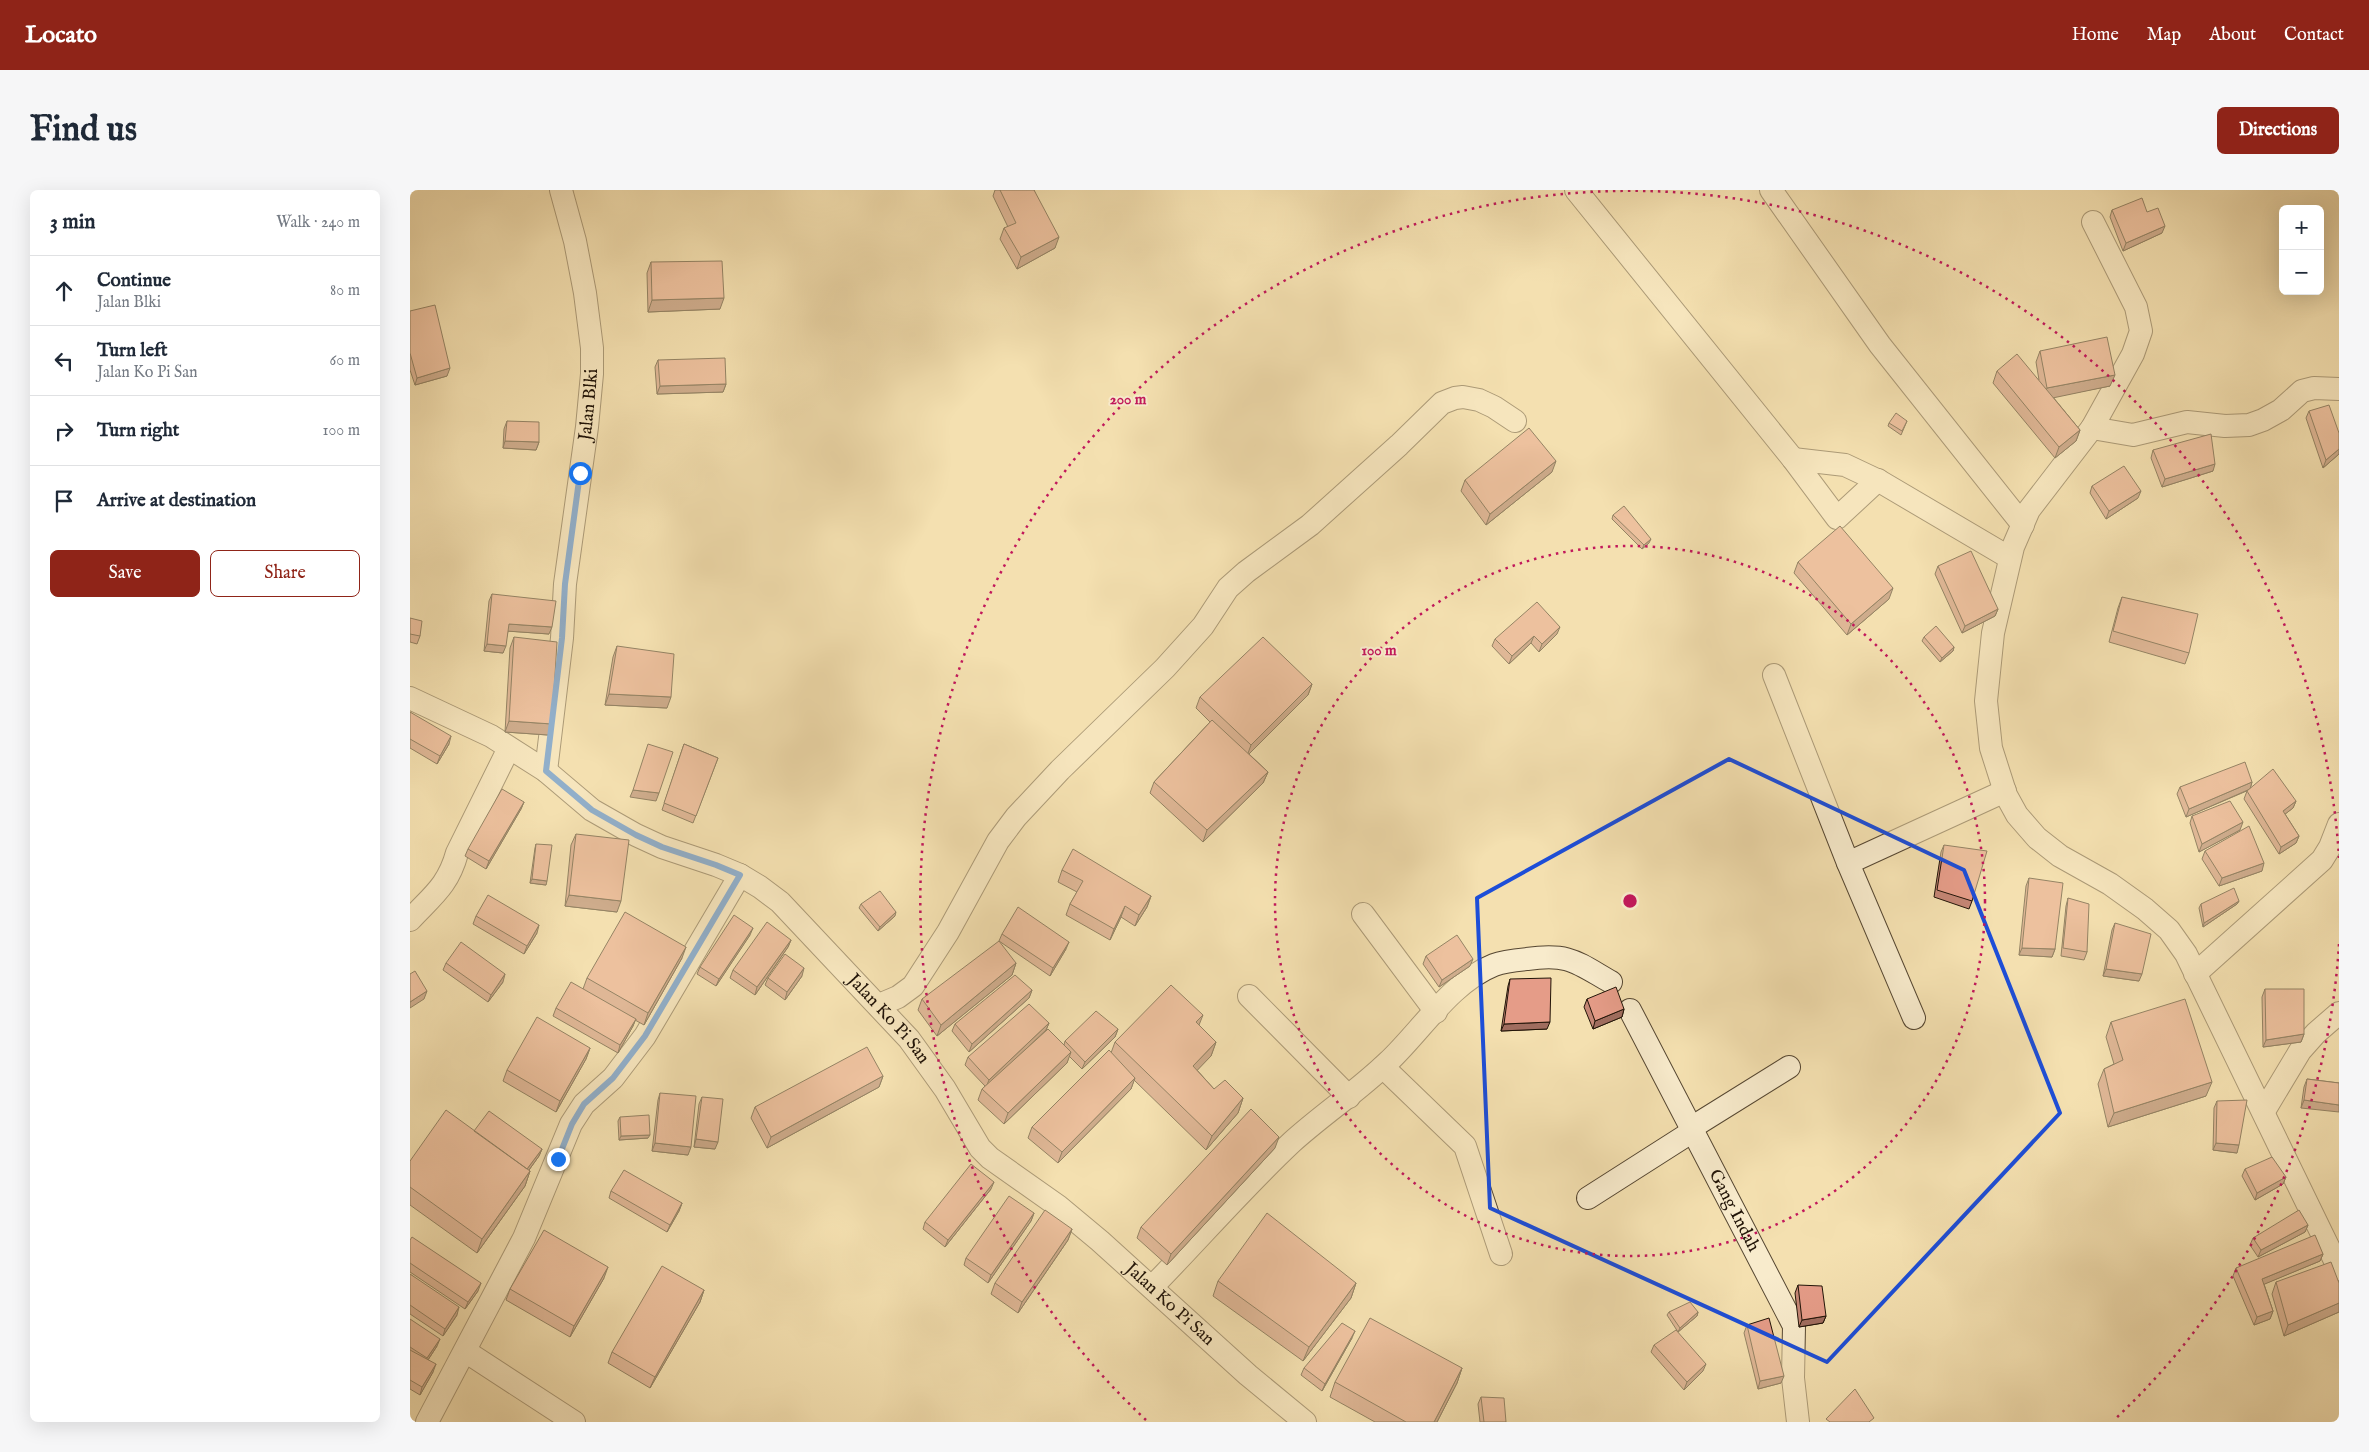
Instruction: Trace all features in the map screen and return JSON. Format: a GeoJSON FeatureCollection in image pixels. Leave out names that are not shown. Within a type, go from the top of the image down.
{"type":"FeatureCollection","features":[{"type":"Feature","properties":{"kind":"street","name":"Jalan Blki"},"geometry":{"type":"LineString","coordinates":[[546,771],[562,638],[565,584],[587,427],[592,374],[592,348],[585,294],[575,241],[561,190]]}},
{"type":"Feature","properties":{"kind":"street"},"geometry":{"type":"LineString","coordinates":[[1576,190],[1793,459],[1837,518],[1878,480]]}},
{"type":"Feature","properties":{"kind":"street"},"geometry":{"type":"LineString","coordinates":[[1771,190],[1880,345],[2023,525]]}},
{"type":"Feature","properties":{"kind":"street"},"geometry":{"type":"LineString","coordinates":[[2093,222],[2136,307],[2140,331],[2133,354],[2092,428],[2029,510],[2010,558],[1993,633],[1986,701],[1991,748],[2005,791],[2018,815],[2037,838],[2060,856],[2110,884],[2146,909],[2169,930],[2186,954],[2242,1072],[2264,1111],[2339,1269]]}},
{"type":"Feature","properties":{"kind":"street"},"geometry":{"type":"LineString","coordinates":[[2092,428],[2133,435],[2187,422],[2225,426],[2249,425],[2281,410],[2302,392],[2314,388],[2339,389]]}},
{"type":"Feature","properties":{"kind":"street"},"geometry":{"type":"LineString","coordinates":[[879,1005],[913,986],[948,932],[998,841],[1016,817],[1060,770],[1165,668],[1203,626],[1228,588],[1246,572],[1310,525],[1399,446],[1442,403],[1463,397],[1479,400],[1494,407],[1515,421]]}},
{"type":"Feature","properties":{"kind":"street"},"geometry":{"type":"LineString","coordinates":[[1793,459],[1845,465],[1878,480],[2010,558]]}},
{"type":"Feature","properties":{"kind":"street"},"geometry":{"type":"LineString","coordinates":[[1774,675],[1848,862],[1914,1018]]}},
{"type":"Feature","properties":{"kind":"street","name":"Jalan Ko Pi San"},"geometry":{"type":"LineString","coordinates":[[410,698],[478,729],[546,771],[592,810],[636,835],[662,847],[740,875],[780,902],[909,1039],[945,1089],[980,1148],[990,1158],[1058,1206],[1152,1286],[1248,1375],[1305,1422]]}},
{"type":"Feature","properties":{"kind":"street"},"geometry":{"type":"LineString","coordinates":[[410,920],[441,889],[452,870],[457,853],[509,748]]}},
{"type":"Feature","properties":{"kind":"street"},"geometry":{"type":"LineString","coordinates":[[1848,862],[2005,791]]}},
{"type":"Feature","properties":{"kind":"street"},"geometry":{"type":"LineString","coordinates":[[2195,974],[2322,860],[2330,847],[2339,824]]}},
{"type":"Feature","properties":{"kind":"street"},"geometry":{"type":"LineString","coordinates":[[427,1422],[527,1231],[572,1124],[584,1104],[613,1078],[645,1036],[740,875]]}},
{"type":"Feature","properties":{"kind":"street"},"geometry":{"type":"LineString","coordinates":[[1363,914],[1436,1012]]}},
{"type":"Feature","properties":{"kind":"street"},"geometry":{"type":"LineString","coordinates":[[1152,1286],[1200,1234],[1292,1142],[1349,1097],[1383,1067],[1457,989],[1482,970],[1504,962],[1542,956],[1557,956],[1570,959],[1612,982]]}},
{"type":"Feature","properties":{"kind":"street"},"geometry":{"type":"LineString","coordinates":[[1249,996],[1349,1097]]}},
{"type":"Feature","properties":{"kind":"street","name":"Gang Indah"},"geometry":{"type":"LineString","coordinates":[[1630,1010],[1794,1326],[1793,1378],[1798,1422]]}},
{"type":"Feature","properties":{"kind":"street"},"geometry":{"type":"LineString","coordinates":[[2264,1111],[2300,1051],[2339,1012]]}},
{"type":"Feature","properties":{"kind":"street"},"geometry":{"type":"LineString","coordinates":[[1383,1067],[1465,1146],[1501,1254]]}},
{"type":"Feature","properties":{"kind":"street"},"geometry":{"type":"LineString","coordinates":[[1588,1198],[1789,1067]]}},
{"type":"Feature","properties":{"kind":"street"},"geometry":{"type":"LineString","coordinates":[[465,1351],[574,1422]]}},
{"type":"Feature","properties":{"kind":"highlighted area"},"geometry":{"type":"Polygon","coordinates":[[[1729,759],[1964,870],[2060,1113],[1827,1362],[1490,1208],[1477,898],[1729,759]]]}},
{"type":"Feature","properties":{"kind":"building"},"geometry":{"type":"Polygon","coordinates":[[[1000,190],[1034,190],[1059,237],[1021,257],[1004,228],[1016,223],[1000,190]]]}},
{"type":"Feature","properties":{"kind":"building"},"geometry":{"type":"Polygon","coordinates":[[[2142,198],[2147,212],[2158,208],[2165,226],[2126,243],[2112,210],[2142,198]]]}},
{"type":"Feature","properties":{"kind":"building"},"geometry":{"type":"Polygon","coordinates":[[[722,261],[724,298],[652,300],[651,262],[722,261]]]}},
{"type":"Feature","properties":{"kind":"building"},"geometry":{"type":"Polygon","coordinates":[[[435,305],[450,368],[417,378],[410,353],[410,311],[435,305]]]}},
{"type":"Feature","properties":{"kind":"building"},"geometry":{"type":"Polygon","coordinates":[[[2107,337],[2115,375],[2047,388],[2040,351],[2107,337]]]}},
{"type":"Feature","properties":{"kind":"building"},"geometry":{"type":"Polygon","coordinates":[[[2017,354],[2080,430],[2059,447],[1997,371],[2017,354]]]}},
{"type":"Feature","properties":{"kind":"building"},"geometry":{"type":"Polygon","coordinates":[[[725,358],[726,384],[660,386],[658,360],[725,358]]]}},
{"type":"Feature","properties":{"kind":"building"},"geometry":{"type":"Polygon","coordinates":[[[2329,405],[2339,433],[2339,449],[2326,460],[2309,411],[2329,405]]]}},
{"type":"Feature","properties":{"kind":"building"},"geometry":{"type":"Polygon","coordinates":[[[1896,413],[1907,421],[1902,431],[1889,423],[1896,413]]]}},
{"type":"Feature","properties":{"kind":"building"},"geometry":{"type":"Polygon","coordinates":[[[507,421],[539,422],[539,442],[505,441],[507,421]]]}},
{"type":"Feature","properties":{"kind":"building"},"geometry":{"type":"Polygon","coordinates":[[[1529,428],[1556,461],[1490,514],[1465,480],[1529,428]]]}},
{"type":"Feature","properties":{"kind":"building"},"geometry":{"type":"Polygon","coordinates":[[[2211,434],[2215,464],[2165,479],[2153,450],[2211,434]]]}},
{"type":"Feature","properties":{"kind":"building"},"geometry":{"type":"Polygon","coordinates":[[[2124,466],[2141,491],[2109,511],[2092,486],[2124,466]]]}},
{"type":"Feature","properties":{"kind":"building"},"geometry":{"type":"Polygon","coordinates":[[[1624,506],[1651,539],[1644,545],[1613,515],[1624,506]]]}},
{"type":"Feature","properties":{"kind":"building"},"geometry":{"type":"Polygon","coordinates":[[[1840,526],[1893,588],[1851,624],[1798,562],[1840,526]]]}},
{"type":"Feature","properties":{"kind":"building"},"geometry":{"type":"Polygon","coordinates":[[[1971,551],[1998,609],[1965,626],[1938,566],[1971,551]]]}},
{"type":"Feature","properties":{"kind":"building"},"geometry":{"type":"Polygon","coordinates":[[[492,594],[556,601],[552,627],[509,624],[506,646],[487,644],[492,594]]]}},
{"type":"Feature","properties":{"kind":"building"},"geometry":{"type":"Polygon","coordinates":[[[2122,597],[2198,614],[2189,653],[2113,631],[2122,597]]]}},
{"type":"Feature","properties":{"kind":"building"},"geometry":{"type":"Polygon","coordinates":[[[1537,602],[1560,627],[1542,644],[1534,636],[1512,656],[1495,639],[1537,602]]]}},
{"type":"Feature","properties":{"kind":"building"},"geometry":{"type":"Polygon","coordinates":[[[410,618],[422,621],[420,636],[410,634],[410,618]]]}},
{"type":"Feature","properties":{"kind":"building"},"geometry":{"type":"Polygon","coordinates":[[[1936,626],[1954,647],[1942,658],[1924,637],[1936,626]]]}},
{"type":"Feature","properties":{"kind":"building"},"geometry":{"type":"Polygon","coordinates":[[[514,637],[557,642],[552,724],[509,721],[514,637]]]}},
{"type":"Feature","properties":{"kind":"building"},"geometry":{"type":"Polygon","coordinates":[[[1263,637],[1312,684],[1251,745],[1200,697],[1263,637]]]}},
{"type":"Feature","properties":{"kind":"building"},"geometry":{"type":"Polygon","coordinates":[[[617,646],[674,654],[671,697],[609,694],[617,646]]]}},
{"type":"Feature","properties":{"kind":"building"},"geometry":{"type":"Polygon","coordinates":[[[410,712],[451,736],[440,756],[410,739],[410,712]]]}},
{"type":"Feature","properties":{"kind":"building"},"geometry":{"type":"Polygon","coordinates":[[[1212,720],[1268,772],[1207,830],[1154,782],[1212,720]]]}},
{"type":"Feature","properties":{"kind":"building"},"geometry":{"type":"Polygon","coordinates":[[[648,744],[673,752],[659,793],[633,790],[648,744]]]}},
{"type":"Feature","properties":{"kind":"building"},"geometry":{"type":"Polygon","coordinates":[[[684,744],[718,758],[696,816],[664,803],[684,744]]]}},
{"type":"Feature","properties":{"kind":"building"},"geometry":{"type":"Polygon","coordinates":[[[2245,762],[2252,782],[2189,809],[2180,787],[2245,762]]]}},
{"type":"Feature","properties":{"kind":"building"},"geometry":{"type":"Polygon","coordinates":[[[2273,769],[2296,801],[2283,811],[2299,836],[2281,847],[2247,791],[2273,769]]]}},
{"type":"Feature","properties":{"kind":"building"},"geometry":{"type":"Polygon","coordinates":[[[502,789],[524,802],[489,861],[468,849],[502,789]]]}},
{"type":"Feature","properties":{"kind":"building"},"geometry":{"type":"Polygon","coordinates":[[[2230,801],[2243,822],[2202,844],[2192,816],[2230,801]]]}},
{"type":"Feature","properties":{"kind":"building"},"geometry":{"type":"Polygon","coordinates":[[[2249,826],[2264,863],[2222,878],[2205,851],[2249,826]]]}},
{"type":"Feature","properties":{"kind":"building"},"geometry":{"type":"Polygon","coordinates":[[[576,834],[629,840],[621,901],[569,895],[576,834]]]}},
{"type":"Feature","properties":{"kind":"building"},"geometry":{"type":"Polygon","coordinates":[[[536,844],[552,845],[547,881],[532,879],[536,844]]]}},
{"type":"Feature","properties":{"kind":"building"},"geometry":{"type":"Polygon","coordinates":[[[1944,845],[1987,851],[1972,901],[1937,890],[1944,845]]]}},
{"type":"Feature","properties":{"kind":"building"},"geometry":{"type":"Polygon","coordinates":[[[1073,849],[1151,896],[1139,915],[1125,906],[1114,929],[1070,904],[1083,881],[1062,870],[1073,849]]]}},
{"type":"Feature","properties":{"kind":"building"},"geometry":{"type":"Polygon","coordinates":[[[2029,878],[2063,883],[2055,949],[2022,948],[2029,878]]]}},
{"type":"Feature","properties":{"kind":"building"},"geometry":{"type":"Polygon","coordinates":[[[2234,888],[2239,901],[2204,923],[2201,904],[2234,888]]]}},
{"type":"Feature","properties":{"kind":"building"},"geometry":{"type":"Polygon","coordinates":[[[880,891],[896,912],[880,927],[861,904],[880,891]]]}},
{"type":"Feature","properties":{"kind":"building"},"geometry":{"type":"Polygon","coordinates":[[[488,895],[539,925],[527,946],[476,916],[488,895]]]}},
{"type":"Feature","properties":{"kind":"building"},"geometry":{"type":"Polygon","coordinates":[[[2068,898],[2089,904],[2087,952],[2063,948],[2068,898]]]}},
{"type":"Feature","properties":{"kind":"building"},"geometry":{"type":"Polygon","coordinates":[[[1018,907],[1069,942],[1053,968],[1002,934],[1018,907]]]}},
{"type":"Feature","properties":{"kind":"building"},"geometry":{"type":"Polygon","coordinates":[[[625,912],[686,947],[648,1013],[587,978],[625,912]]]}},
{"type":"Feature","properties":{"kind":"building"},"geometry":{"type":"Polygon","coordinates":[[[734,915],[753,928],[719,979],[700,967],[734,915]]]}},
{"type":"Feature","properties":{"kind":"building"},"geometry":{"type":"Polygon","coordinates":[[[767,922],[791,940],[757,987],[733,970],[767,922]]]}},
{"type":"Feature","properties":{"kind":"building"},"geometry":{"type":"Polygon","coordinates":[[[2115,923],[2151,934],[2142,974],[2106,969],[2115,923]]]}},
{"type":"Feature","properties":{"kind":"building"},"geometry":{"type":"Polygon","coordinates":[[[1457,935],[1473,959],[1442,980],[1426,956],[1457,935]]]}},
{"type":"Feature","properties":{"kind":"building"},"geometry":{"type":"Polygon","coordinates":[[[999,941],[1016,963],[941,1025],[922,999],[999,941]]]}},
{"type":"Feature","properties":{"kind":"building"},"geometry":{"type":"Polygon","coordinates":[[[461,942],[505,974],[491,995],[446,963],[461,942]]]}},
{"type":"Feature","properties":{"kind":"building"},"geometry":{"type":"Polygon","coordinates":[[[785,954],[804,968],[787,992],[768,978],[785,954]]]}},
{"type":"Feature","properties":{"kind":"building"},"geometry":{"type":"Polygon","coordinates":[[[415,971],[427,991],[410,1002],[410,974],[415,971]]]}},
{"type":"Feature","properties":{"kind":"building"},"geometry":{"type":"Polygon","coordinates":[[[1015,975],[1032,990],[972,1044],[955,1024],[1015,975]]]}},
{"type":"Feature","properties":{"kind":"building"},"geometry":{"type":"Polygon","coordinates":[[[1551,978],[1550,1022],[1504,1024],[1510,979],[1551,978]]]}},
{"type":"Feature","properties":{"kind":"building"},"geometry":{"type":"Polygon","coordinates":[[[571,982],[636,1019],[620,1045],[556,1008],[571,982]]]}},
{"type":"Feature","properties":{"kind":"building"},"geometry":{"type":"Polygon","coordinates":[[[1171,985],[1203,1015],[1196,1022],[1216,1042],[1193,1066],[1214,1089],[1225,1080],[1243,1098],[1212,1136],[1115,1042],[1171,985]]]}},
{"type":"Feature","properties":{"kind":"building"},"geometry":{"type":"Polygon","coordinates":[[[1616,987],[1624,1009],[1595,1021],[1587,999],[1616,987]]]}},
{"type":"Feature","properties":{"kind":"building"},"geometry":{"type":"Polygon","coordinates":[[[2265,989],[2304,989],[2304,1034],[2266,1040],[2265,989]]]}},
{"type":"Feature","properties":{"kind":"building"},"geometry":{"type":"Polygon","coordinates":[[[2185,999],[2212,1082],[2114,1113],[2104,1069],[2123,1060],[2111,1022],[2185,999]]]}},
{"type":"Feature","properties":{"kind":"building"},"geometry":{"type":"Polygon","coordinates":[[[1029,1004],[1049,1023],[989,1080],[968,1057],[1029,1004]]]}},
{"type":"Feature","properties":{"kind":"building"},"geometry":{"type":"Polygon","coordinates":[[[1096,1011],[1118,1029],[1085,1062],[1065,1041],[1096,1011]]]}},
{"type":"Feature","properties":{"kind":"building"},"geometry":{"type":"Polygon","coordinates":[[[537,1017],[590,1048],[560,1101],[507,1070],[537,1017]]]}},
{"type":"Feature","properties":{"kind":"building"},"geometry":{"type":"Polygon","coordinates":[[[1048,1029],[1071,1052],[1008,1113],[982,1089],[1048,1029]]]}},
{"type":"Feature","properties":{"kind":"building"},"geometry":{"type":"Polygon","coordinates":[[[867,1047],[883,1076],[771,1137],[755,1107],[867,1047]]]}},
{"type":"Feature","properties":{"kind":"building"},"geometry":{"type":"Polygon","coordinates":[[[1109,1050],[1135,1078],[1062,1152],[1032,1127],[1109,1050]]]}},
{"type":"Feature","properties":{"kind":"building"},"geometry":{"type":"Polygon","coordinates":[[[2307,1079],[2339,1083],[2339,1105],[2304,1100],[2307,1079]]]}},
{"type":"Feature","properties":{"kind":"building"},"geometry":{"type":"Polygon","coordinates":[[[660,1093],[696,1096],[691,1147],[655,1143],[660,1093]]]}},
{"type":"Feature","properties":{"kind":"building"},"geometry":{"type":"Polygon","coordinates":[[[702,1097],[723,1099],[718,1142],[696,1139],[702,1097]]]}},
{"type":"Feature","properties":{"kind":"building"},"geometry":{"type":"Polygon","coordinates":[[[2247,1100],[2239,1145],[2216,1143],[2217,1101],[2247,1100]]]}},
{"type":"Feature","properties":{"kind":"building"},"geometry":{"type":"Polygon","coordinates":[[[1251,1109],[1279,1137],[1171,1254],[1141,1227],[1251,1109]]]}},
{"type":"Feature","properties":{"kind":"building"},"geometry":{"type":"Polygon","coordinates":[[[446,1110],[530,1171],[482,1239],[410,1187],[410,1161],[446,1110]]]}},
{"type":"Feature","properties":{"kind":"building"},"geometry":{"type":"Polygon","coordinates":[[[489,1111],[542,1149],[527,1169],[474,1131],[489,1111]]]}},
{"type":"Feature","properties":{"kind":"building"},"geometry":{"type":"Polygon","coordinates":[[[649,1115],[650,1135],[621,1136],[620,1117],[649,1115]]]}},
{"type":"Feature","properties":{"kind":"building"},"geometry":{"type":"Polygon","coordinates":[[[2272,1157],[2286,1177],[2257,1193],[2245,1169],[2272,1157]]]}},
{"type":"Feature","properties":{"kind":"building"},"geometry":{"type":"Polygon","coordinates":[[[971,1164],[994,1182],[948,1240],[925,1222],[971,1164]]]}},
{"type":"Feature","properties":{"kind":"building"},"geometry":{"type":"Polygon","coordinates":[[[624,1170],[682,1203],[670,1225],[611,1191],[624,1170]]]}},
{"type":"Feature","properties":{"kind":"building"},"geometry":{"type":"Polygon","coordinates":[[[1009,1196],[1034,1213],[991,1275],[966,1258],[1009,1196]]]}},
{"type":"Feature","properties":{"kind":"building"},"geometry":{"type":"Polygon","coordinates":[[[1045,1210],[1072,1229],[1022,1302],[995,1283],[1045,1210]]]}},
{"type":"Feature","properties":{"kind":"building"},"geometry":{"type":"Polygon","coordinates":[[[2299,1210],[2308,1225],[2261,1250],[2253,1238],[2299,1210]]]}},
{"type":"Feature","properties":{"kind":"building"},"geometry":{"type":"Polygon","coordinates":[[[1267,1213],[1356,1283],[1309,1347],[1218,1281],[1267,1213]]]}},
{"type":"Feature","properties":{"kind":"building"},"geometry":{"type":"Polygon","coordinates":[[[544,1230],[608,1267],[574,1326],[510,1289],[544,1230]]]}},
{"type":"Feature","properties":{"kind":"building"},"geometry":{"type":"Polygon","coordinates":[[[2315,1235],[2323,1254],[2262,1279],[2273,1311],[2257,1317],[2236,1268],[2315,1235]]]}},
{"type":"Feature","properties":{"kind":"building"},"geometry":{"type":"Polygon","coordinates":[[[412,1237],[481,1283],[468,1302],[410,1263],[410,1240],[412,1237]]]}},
{"type":"Feature","properties":{"kind":"building"},"geometry":{"type":"Polygon","coordinates":[[[2331,1262],[2339,1283],[2339,1303],[2288,1325],[2276,1282],[2331,1262]]]}},
{"type":"Feature","properties":{"kind":"building"},"geometry":{"type":"Polygon","coordinates":[[[662,1266],[704,1290],[655,1377],[612,1352],[662,1266]]]}},
{"type":"Feature","properties":{"kind":"building"},"geometry":{"type":"Polygon","coordinates":[[[410,1274],[459,1307],[445,1329],[410,1305],[410,1274]]]}},
{"type":"Feature","properties":{"kind":"building"},"geometry":{"type":"Polygon","coordinates":[[[1798,1285],[1822,1286],[1826,1316],[1802,1320],[1798,1285]]]}},
{"type":"Feature","properties":{"kind":"building"},"geometry":{"type":"Polygon","coordinates":[[[1690,1302],[1698,1312],[1680,1328],[1669,1312],[1690,1302]]]}},
{"type":"Feature","properties":{"kind":"building"},"geometry":{"type":"Polygon","coordinates":[[[1370,1318],[1462,1368],[1434,1422],[1406,1422],[1335,1382],[1370,1318]]]}},
{"type":"Feature","properties":{"kind":"building"},"geometry":{"type":"Polygon","coordinates":[[[1769,1318],[1784,1376],[1760,1381],[1747,1325],[1769,1318]]]}},
{"type":"Feature","properties":{"kind":"building"},"geometry":{"type":"Polygon","coordinates":[[[410,1319],[440,1339],[427,1358],[410,1347],[410,1319]]]}},
{"type":"Feature","properties":{"kind":"building"},"geometry":{"type":"Polygon","coordinates":[[[1342,1323],[1355,1331],[1325,1384],[1304,1368],[1342,1323]]]}},
{"type":"Feature","properties":{"kind":"building"},"geometry":{"type":"Polygon","coordinates":[[[1676,1330],[1706,1364],[1687,1382],[1654,1345],[1676,1330]]]}},
{"type":"Feature","properties":{"kind":"building"},"geometry":{"type":"Polygon","coordinates":[[[410,1350],[436,1364],[422,1387],[410,1380],[410,1350]]]}},
{"type":"Feature","properties":{"kind":"building"},"geometry":{"type":"Polygon","coordinates":[[[1855,1389],[1874,1418],[1869,1422],[1830,1422],[1826,1419],[1855,1389]]]}},
{"type":"Feature","properties":{"kind":"building"},"geometry":{"type":"Polygon","coordinates":[[[1481,1397],[1504,1398],[1506,1422],[1484,1422],[1481,1397]]]}},
{"type":"Feature","properties":{"kind":"route"},"geometry":{"type":"LineString","coordinates":[[558,1159],[572,1124],[584,1104],[613,1078],[645,1036],[740,875],[662,847],[613,823],[579,801],[546,771],[562,638],[565,584],[580,473]]}}]}
